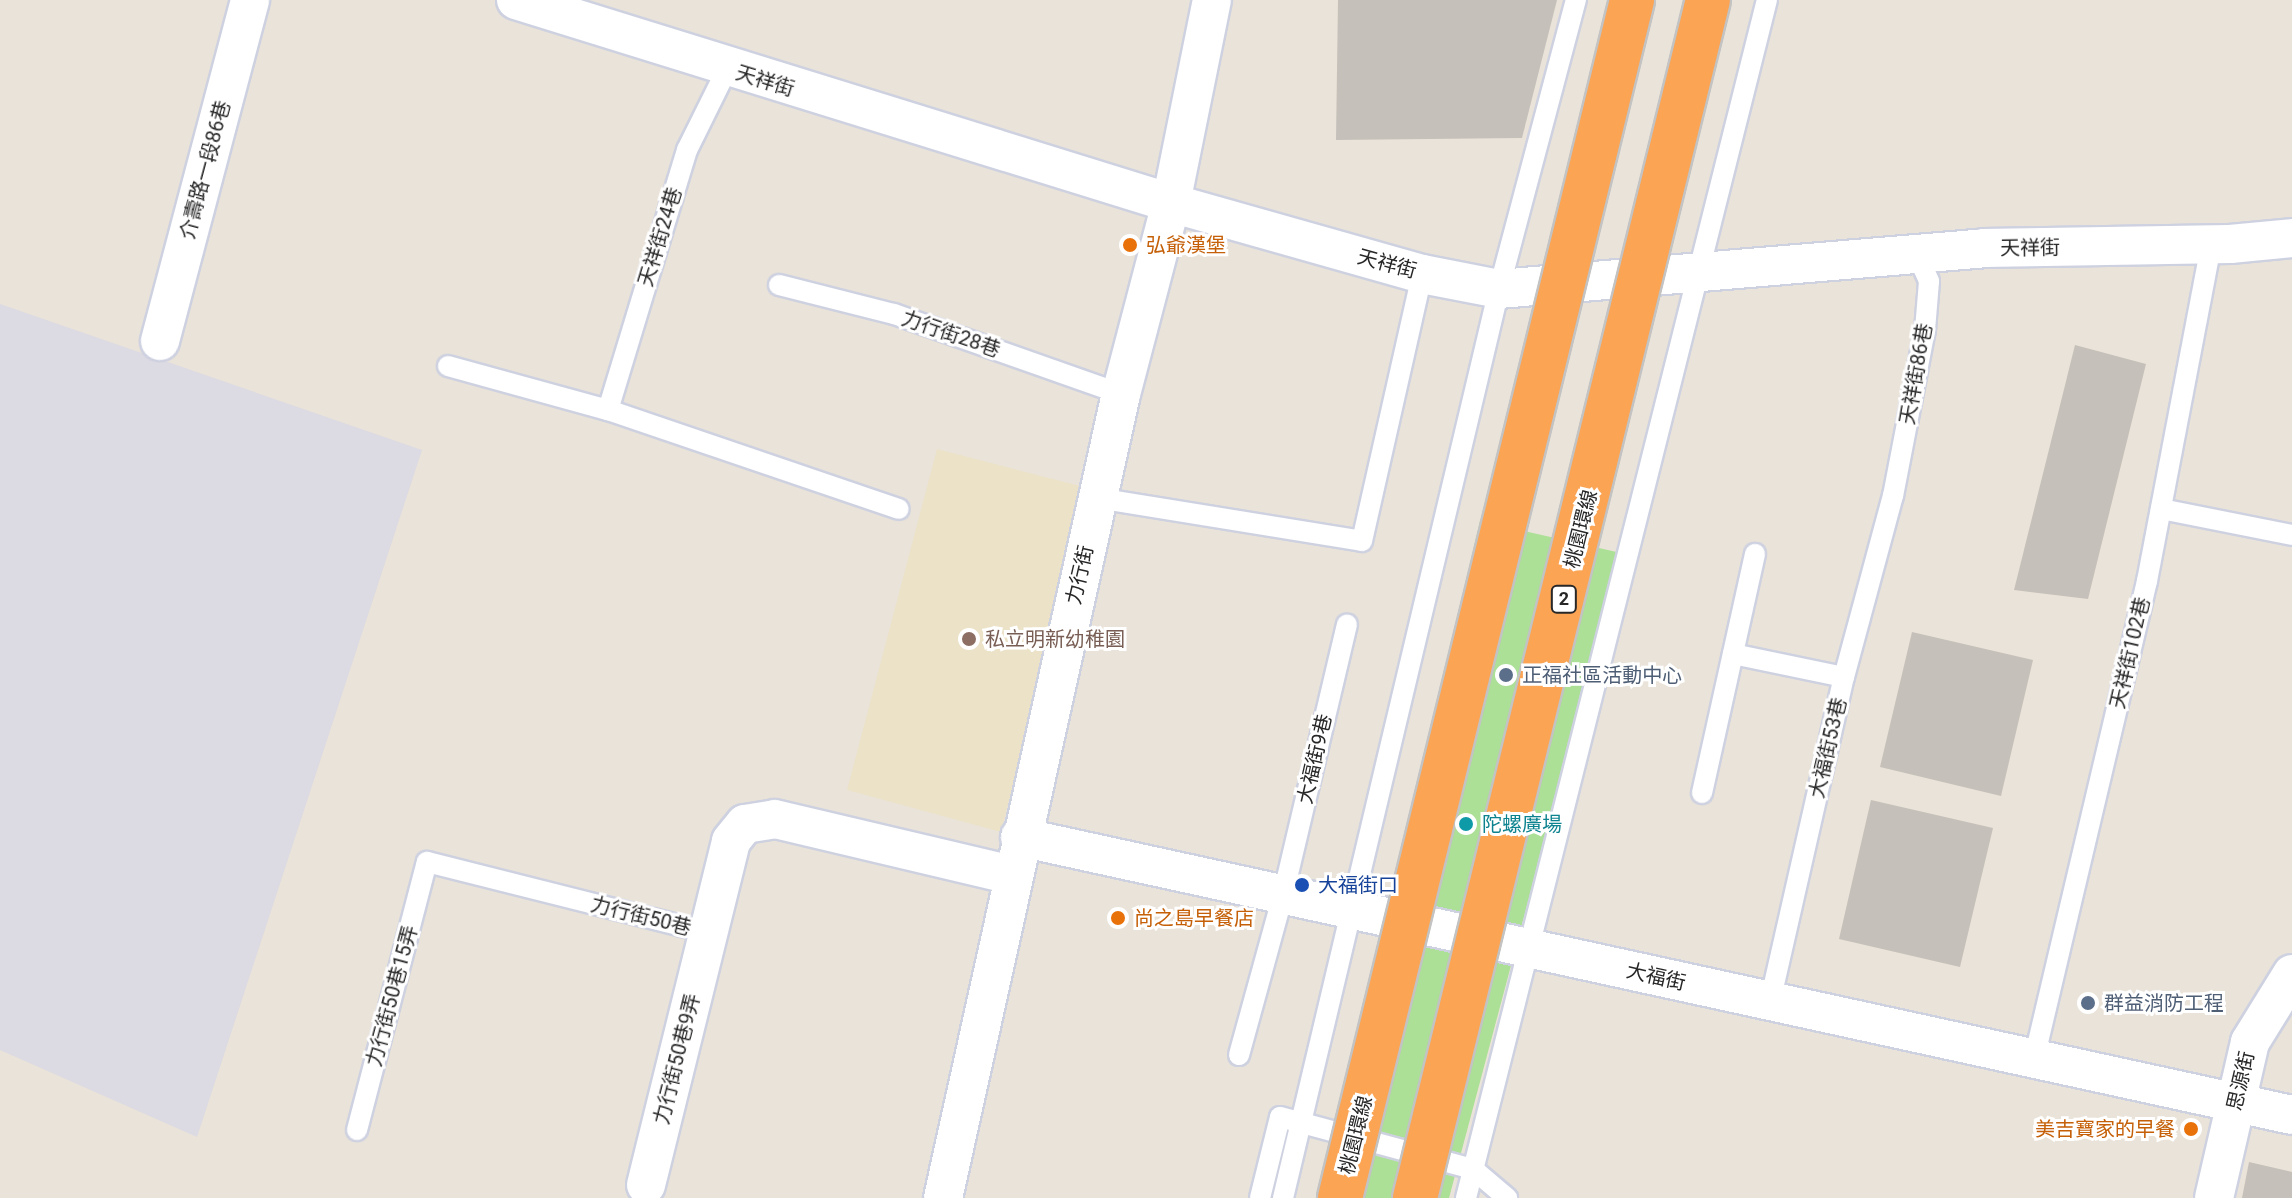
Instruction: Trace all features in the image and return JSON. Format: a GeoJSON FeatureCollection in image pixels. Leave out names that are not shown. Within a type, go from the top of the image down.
{"type":"FeatureCollection","features":[{"type":"Feature","properties":{"kind":"highway","name":"桃園環線"},"geometry":{"type":"LineString","coordinates":[[1340,1198],[1632,0]]}},
{"type":"Feature","properties":{"kind":"highway","name":"桃園環線"},"geometry":{"type":"LineString","coordinates":[[1415,1198],[1708,0]]}},
{"type":"Feature","properties":{"kind":"street","name":"介壽路一段86巷"},"geometry":{"type":"LineString","coordinates":[[160,341],[250,0]]}},
{"type":"Feature","properties":{"kind":"street","name":"天祥街"},"geometry":{"type":"LineString","coordinates":[[516,0],[727,69],[1171,203],[1422,274],[1499,289],[1917,254],[2211,244],[2292,238]]}},
{"type":"Feature","properties":{"kind":"street","name":"力行街"},"geometry":{"type":"LineString","coordinates":[[943,1198],[1097,498],[1171,203],[1212,0]]}},
{"type":"Feature","properties":{"kind":"street","name":"力行街50巷"},"geometry":{"type":"LineString","coordinates":[[709,933],[731,841],[745,824],[775,819],[1012,875]]}},
{"type":"Feature","properties":{"kind":"street","name":"大福街"},"geometry":{"type":"LineString","coordinates":[[1020,837],[2292,1115]]}},
{"type":"Feature","properties":{"kind":"street","name":"力行街50巷9弄"},"geometry":{"type":"LineString","coordinates":[[646,1185],[709,933]]}},
{"type":"Feature","properties":{"kind":"street","name":"思源街"},"geometry":{"type":"LineString","coordinates":[[2214,1198],[2250,1042],[2292,974]]}},
{"type":"Feature","properties":{"kind":"lane"},"geometry":{"type":"LineString","coordinates":[[1283,1198],[1354,911],[1499,289],[1576,0]]}},
{"type":"Feature","properties":{"kind":"lane"},"geometry":{"type":"LineString","coordinates":[[1466,1198],[1767,0]]}},
{"type":"Feature","properties":{"kind":"lane","name":"天祥街24巷"},"geometry":{"type":"LineString","coordinates":[[608,410],[687,150],[727,69]]}},
{"type":"Feature","properties":{"kind":"lane","name":"天祥街102巷"},"geometry":{"type":"LineString","coordinates":[[2034,1059],[2161,509],[2211,244]]}},
{"type":"Feature","properties":{"kind":"lane","name":"天祥街86巷"},"geometry":{"type":"LineString","coordinates":[[1893,496],[1925,330],[1929,281],[1917,254]]}},
{"type":"Feature","properties":{"kind":"lane"},"geometry":{"type":"LineString","coordinates":[[1097,498],[1362,541],[1422,274]]}},
{"type":"Feature","properties":{"kind":"lane","name":"力行街28巷"},"geometry":{"type":"LineString","coordinates":[[779,285],[894,314],[1121,394]]}},
{"type":"Feature","properties":{"kind":"lane"},"geometry":{"type":"LineString","coordinates":[[448,366],[608,410],[899,509]]}},
{"type":"Feature","properties":{"kind":"lane","name":"大福街53巷"},"geometry":{"type":"LineString","coordinates":[[1770,1002],[1844,677],[1893,496]]}},
{"type":"Feature","properties":{"kind":"lane"},"geometry":{"type":"LineString","coordinates":[[2161,509],[2292,535]]}},
{"type":"Feature","properties":{"kind":"lane"},"geometry":{"type":"LineString","coordinates":[[1702,793],[1755,554]]}},
{"type":"Feature","properties":{"kind":"lane","name":"大福街9巷"},"geometry":{"type":"LineString","coordinates":[[1239,1055],[1283,895],[1347,624]]}},
{"type":"Feature","properties":{"kind":"lane"},"geometry":{"type":"LineString","coordinates":[[1733,654],[1844,677]]}},
{"type":"Feature","properties":{"kind":"lane","name":"力行街50巷"},"geometry":{"type":"LineString","coordinates":[[427,862],[709,933]]}},
{"type":"Feature","properties":{"kind":"lane","name":"力行街50巷15弄"},"geometry":{"type":"LineString","coordinates":[[357,1130],[427,862]]}},
{"type":"Feature","properties":{"kind":"lane"},"geometry":{"type":"LineString","coordinates":[[1260,1198],[1280,1117],[1473,1169],[1507,1198]]}},
{"type":"Feature","properties":{"kind":"shaded area"},"geometry":{"type":"Polygon","coordinates":[[[0,304],[422,450],[197,1137],[0,1050],[0,304]]]}},
{"type":"Feature","properties":{"kind":"shaded area","name":"私立明新幼稚園"},"geometry":{"type":"Polygon","coordinates":[[[937,449],[1088,488],[1001,832],[847,790],[937,449]]]}},
{"type":"Feature","properties":{"kind":"green space"},"geometry":{"type":"Polygon","coordinates":[[[1480,521],[1621,553],[1449,1198],[1321,1198],[1480,521]]]}},
{"type":"Feature","properties":{"kind":"building"},"geometry":{"type":"Polygon","coordinates":[[[1338,0],[1557,0],[1522,138],[1336,140],[1338,0]]]}},
{"type":"Feature","properties":{"kind":"building"},"geometry":{"type":"Polygon","coordinates":[[[2075,345],[2146,364],[2088,599],[2014,590],[2075,345]]]}},
{"type":"Feature","properties":{"kind":"building"},"geometry":{"type":"Polygon","coordinates":[[[1912,632],[2033,660],[2001,796],[1880,767],[1912,632]]]}},
{"type":"Feature","properties":{"kind":"building"},"geometry":{"type":"Polygon","coordinates":[[[1871,800],[1993,828],[1960,967],[1839,939],[1871,800]]]}},
{"type":"Feature","properties":{"kind":"building"},"geometry":{"type":"Polygon","coordinates":[[[2249,1162],[2292,1172],[2292,1198],[2242,1198],[2249,1162]]]}},
{"type":"Feature","properties":{"kind":"place","name":"弘爺漢堡"},"geometry":{"type":"Point","coordinates":[1130,245]}},
{"type":"Feature","properties":{"kind":"place","name":"私立明新幼稚園"},"geometry":{"type":"Point","coordinates":[969,639]}},
{"type":"Feature","properties":{"kind":"place","name":"正福社區活動中心"},"geometry":{"type":"Point","coordinates":[1506,675]}},
{"type":"Feature","properties":{"kind":"place","name":"陀螺廣場"},"geometry":{"type":"Point","coordinates":[1466,824]}},
{"type":"Feature","properties":{"kind":"place","name":"大福街口"},"geometry":{"type":"Point","coordinates":[1302,885]}},
{"type":"Feature","properties":{"kind":"place","name":"尚之島早餐店"},"geometry":{"type":"Point","coordinates":[1118,918]}},
{"type":"Feature","properties":{"kind":"place","name":"群益消防工程"},"geometry":{"type":"Point","coordinates":[2088,1003]}},
{"type":"Feature","properties":{"kind":"place","name":"美吉寶家的早餐"},"geometry":{"type":"Point","coordinates":[2191,1129]}}]}
